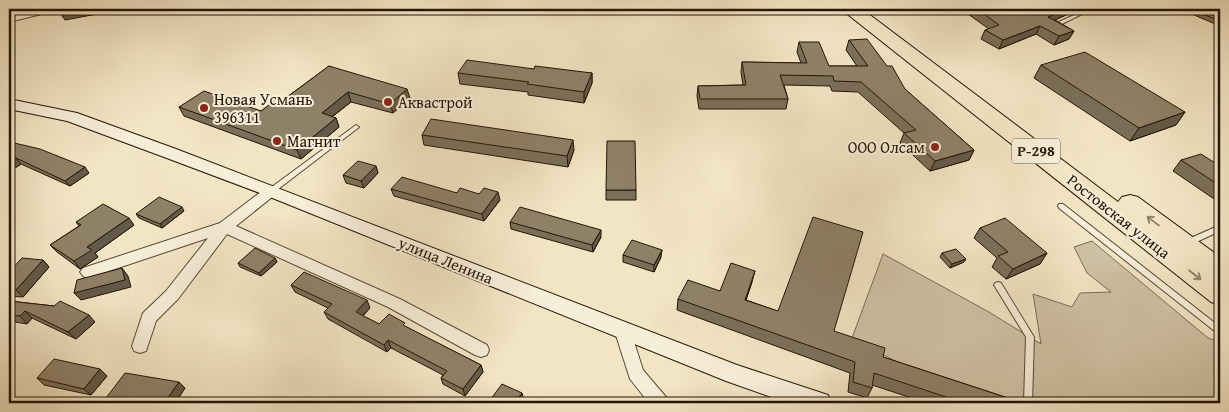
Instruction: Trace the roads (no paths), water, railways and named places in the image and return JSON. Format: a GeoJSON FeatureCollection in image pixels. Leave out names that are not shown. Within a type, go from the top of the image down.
{"type":"FeatureCollection","features":[{"type":"Feature","properties":{"kind":"highway","name":"Ростовская улица"},"geometry":{"type":"LineString","coordinates":[[852,9],[1220,294]]}},
{"type":"Feature","properties":{"kind":"highway","name":"Ростовская улица"},"geometry":{"type":"LineString","coordinates":[[870,9],[1220,272]]}},
{"type":"Feature","properties":{"kind":"main road","name":"улица Ленина"},"geometry":{"type":"LineString","coordinates":[[9,104],[71,117],[271,191],[734,374],[819,403]]}},
{"type":"Feature","properties":{"kind":"street"},"geometry":{"type":"LineString","coordinates":[[9,18],[51,9]]}},
{"type":"Feature","properties":{"kind":"street"},"geometry":{"type":"LineString","coordinates":[[140,346],[148,318],[172,295],[225,227],[271,191]]}},
{"type":"Feature","properties":{"kind":"street"},"geometry":{"type":"LineString","coordinates":[[88,272],[225,227],[394,303],[481,350]]}},
{"type":"Feature","properties":{"kind":"street"},"geometry":{"type":"LineString","coordinates":[[622,329],[636,374],[660,403]]}},
{"type":"Feature","properties":{"kind":"lane"},"geometry":{"type":"LineString","coordinates":[[1056,25],[1084,12],[1080,9]]}},
{"type":"Feature","properties":{"kind":"lane"},"geometry":{"type":"LineString","coordinates":[[271,191],[356,127]]}},
{"type":"Feature","properties":{"kind":"lane"},"geometry":{"type":"LineString","coordinates":[[1061,206],[1220,331]]}},
{"type":"Feature","properties":{"kind":"lane"},"geometry":{"type":"LineString","coordinates":[[1184,244],[1220,228]]}},
{"type":"Feature","properties":{"kind":"lane"},"geometry":{"type":"LineString","coordinates":[[998,285],[1030,337],[1028,403]]}},
{"type":"Feature","properties":{"kind":"place","name":"Аквастрой"},"geometry":{"type":"Point","coordinates":[388,102]}},
{"type":"Feature","properties":{"kind":"place","name":"Новая Усмань 396311"},"geometry":{"type":"Point","coordinates":[204,108]}},
{"type":"Feature","properties":{"kind":"place","name":"Магнит"},"geometry":{"type":"Point","coordinates":[277,141]}},
{"type":"Feature","properties":{"kind":"place","name":"ООО Олсам"},"geometry":{"type":"Point","coordinates":[935,147]}}]}
